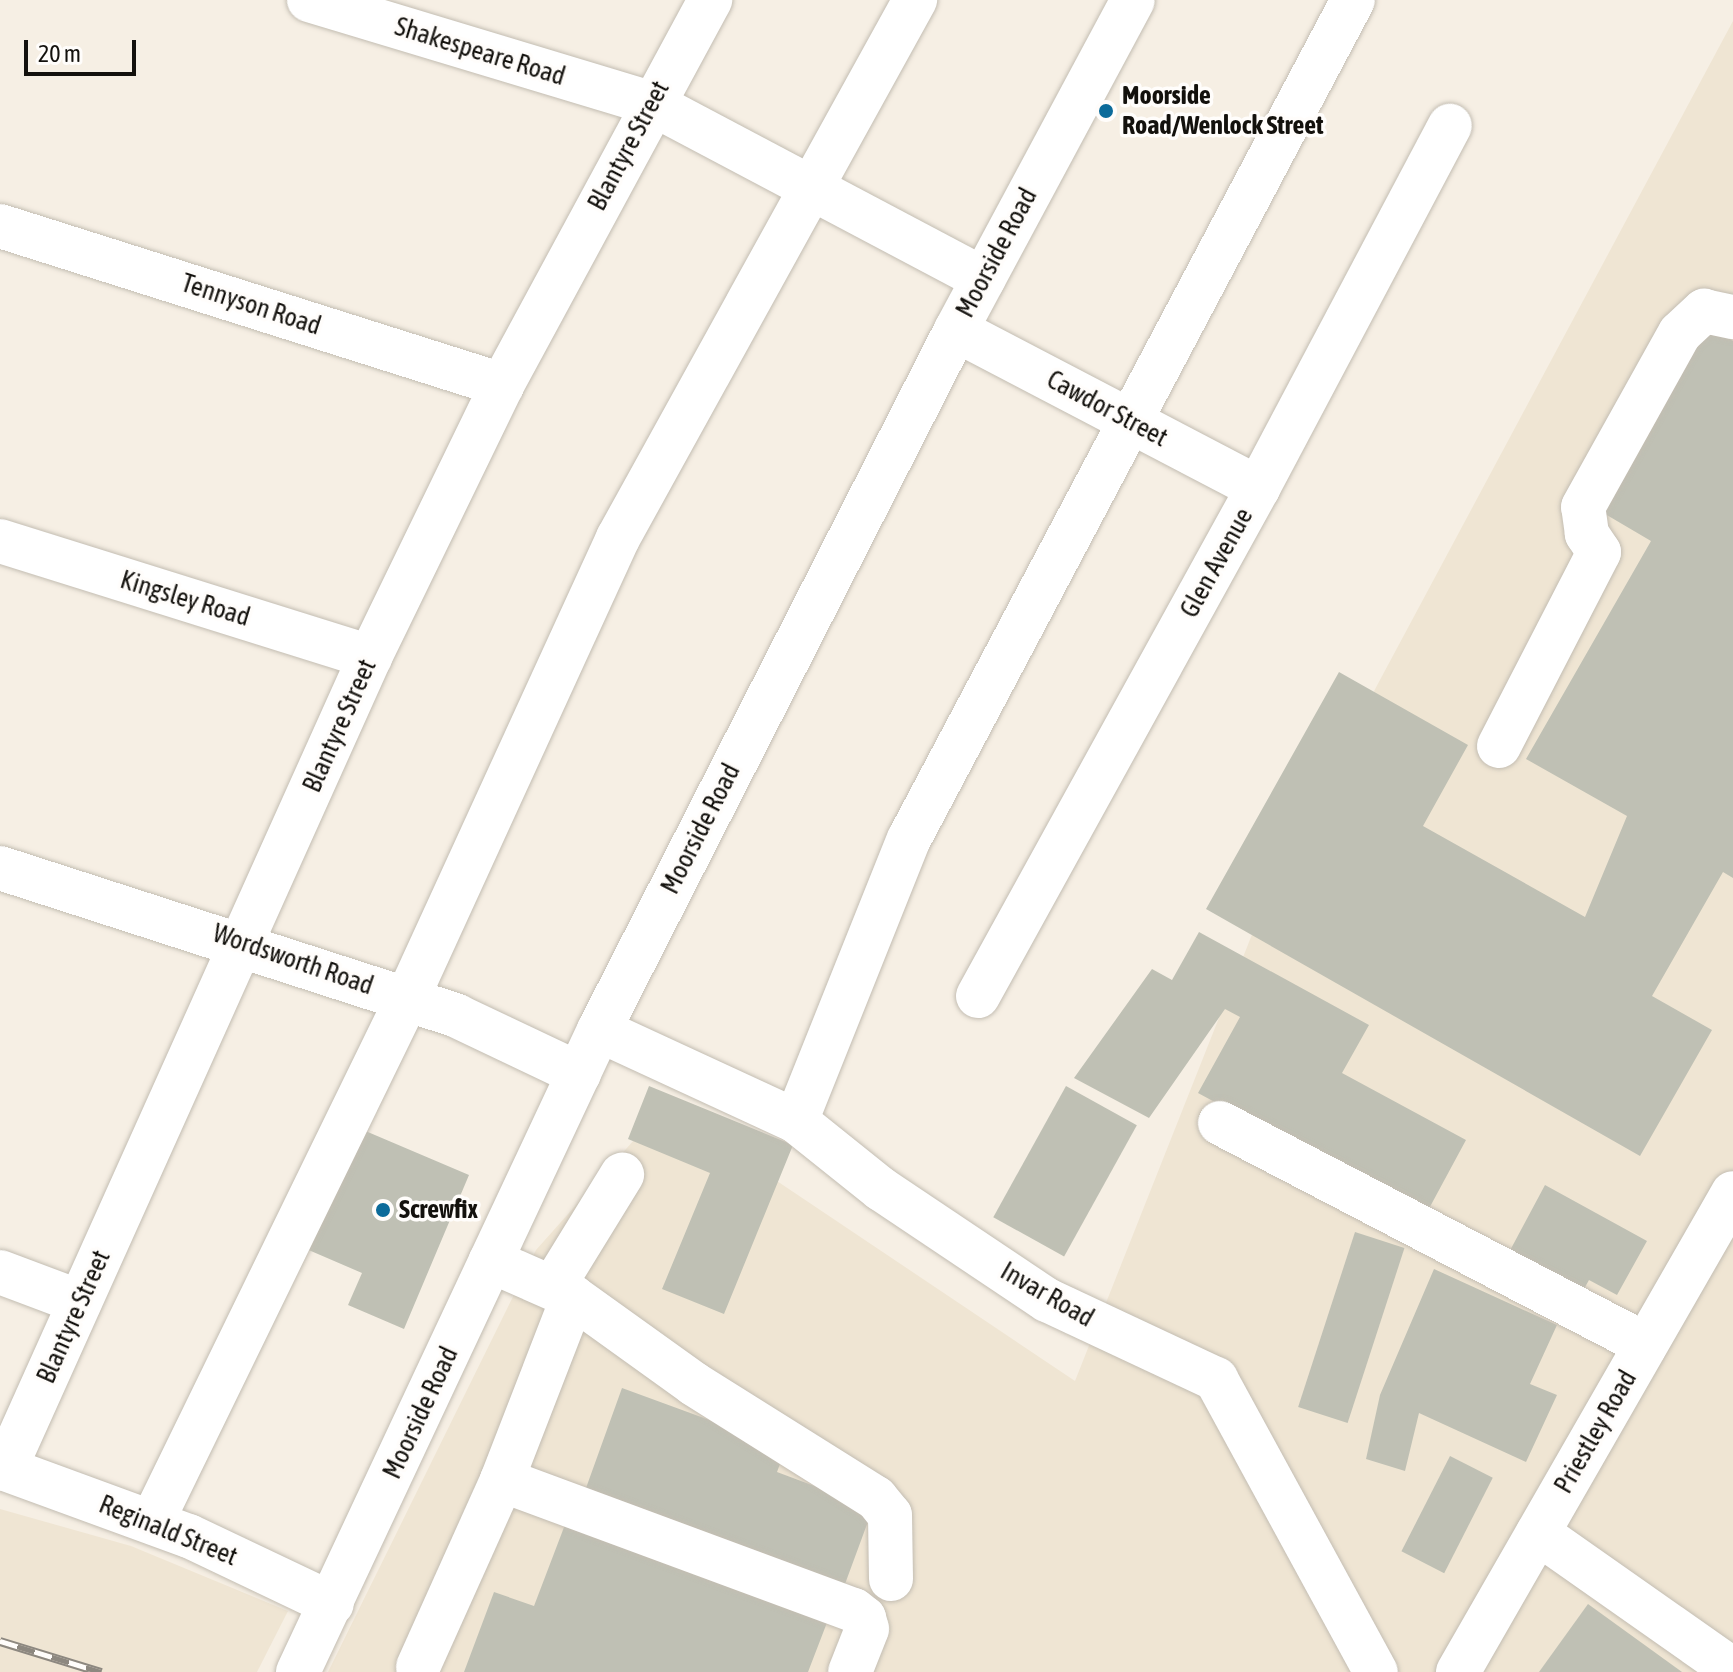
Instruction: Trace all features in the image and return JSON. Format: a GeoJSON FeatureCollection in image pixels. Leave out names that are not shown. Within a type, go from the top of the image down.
{"type":"FeatureCollection","features":[{"type":"Feature","properties":{"kind":"street","name":"Shakespeare Road"},"geometry":{"type":"LineString","coordinates":[[309,0],[651,103],[983,279]]}},
{"type":"Feature","properties":{"kind":"street","name":"Blantyre Street"},"geometry":{"type":"LineString","coordinates":[[2,1468],[244,943],[370,657],[502,385],[651,103],[710,0]]}},
{"type":"Feature","properties":{"kind":"street"},"geometry":{"type":"LineString","coordinates":[[152,1522],[407,999],[618,538],[915,0]]}},
{"type":"Feature","properties":{"kind":"street","name":"Moorside Road"},"geometry":{"type":"LineString","coordinates":[[299,1670],[599,1030],[956,330],[1133,0]]}},
{"type":"Feature","properties":{"kind":"street"},"geometry":{"type":"LineString","coordinates":[[796,1121],[909,839],[1353,0]]}},
{"type":"Feature","properties":{"kind":"street","name":"Glen Avenue"},"geometry":{"type":"LineString","coordinates":[[978,996],[1258,488],[1450,126]]}},
{"type":"Feature","properties":{"kind":"street","name":"Tennyson Road"},"geometry":{"type":"LineString","coordinates":[[0,226],[502,385]]}},
{"type":"Feature","properties":{"kind":"street"},"geometry":{"type":"LineString","coordinates":[[1499,746],[1599,552],[1587,534],[1583,507],[1680,333],[1704,311],[1733,317]]}},
{"type":"Feature","properties":{"kind":"street","name":"Cawdor Street"},"geometry":{"type":"LineString","coordinates":[[956,330],[1258,488]]}},
{"type":"Feature","properties":{"kind":"street","name":"Kingsley Road"},"geometry":{"type":"LineString","coordinates":[[0,541],[370,657]]}},
{"type":"Feature","properties":{"kind":"street","name":"Wordsworth Road"},"geometry":{"type":"LineString","coordinates":[[0,868],[244,943],[457,1016],[579,1074]]}},
{"type":"Feature","properties":{"kind":"street","name":"Invar Road"},"geometry":{"type":"LineString","coordinates":[[599,1030],[796,1121],[881,1189],[1047,1300],[1216,1379],[1376,1672]]}},
{"type":"Feature","properties":{"kind":"street"},"geometry":{"type":"LineString","coordinates":[[1220,1123],[1646,1345]]}},
{"type":"Feature","properties":{"kind":"street"},"geometry":{"type":"LineString","coordinates":[[418,1667],[502,1480],[563,1292],[622,1175]]}},
{"type":"Feature","properties":{"kind":"street","name":"Priestley Road"},"geometry":{"type":"LineString","coordinates":[[1458,1672],[1733,1193]]}},
{"type":"Feature","properties":{"kind":"street"},"geometry":{"type":"LineString","coordinates":[[491,1261],[563,1292],[694,1384],[876,1498],[890,1515],[891,1579]]}},
{"type":"Feature","properties":{"kind":"street"},"geometry":{"type":"LineString","coordinates":[[0,1272],[80,1302]]}},
{"type":"Feature","properties":{"kind":"street","name":"Reginald Street"},"geometry":{"type":"LineString","coordinates":[[2,1468],[152,1522],[332,1604]]}},
{"type":"Feature","properties":{"kind":"street"},"geometry":{"type":"LineString","coordinates":[[502,1480],[854,1610],[864,1618],[867,1629],[850,1672]]}},
{"type":"Feature","properties":{"kind":"street"},"geometry":{"type":"LineString","coordinates":[[1538,1533],[1733,1670]]}},
{"type":"Feature","properties":{"kind":"shaded area"},"geometry":{"type":"Polygon","coordinates":[[[1733,21],[1733,1672],[328,1672],[536,1250],[634,1140],[765,1173],[1075,1381],[1276,874],[1733,21]]]}},
{"type":"Feature","properties":{"kind":"shaded area"},"geometry":{"type":"Polygon","coordinates":[[[0,1509],[131,1546],[288,1611],[257,1672],[0,1672],[0,1509]]]}},
{"type":"Feature","properties":{"kind":"building"},"geometry":{"type":"Polygon","coordinates":[[[1705,325],[1733,341],[1733,878],[1723,872],[1652,996],[1712,1030],[1640,1156],[1206,909],[1339,672],[1468,745],[1423,826],[1585,917],[1627,816],[1526,759],[1651,541],[1600,511],[1705,325]]]}},
{"type":"Feature","properties":{"kind":"building"},"geometry":{"type":"Polygon","coordinates":[[[1199,932],[1369,1025],[1342,1073],[1466,1140],[1425,1216],[1198,1093],[1240,1017],[1225,1009],[1149,1118],[1074,1078],[1152,969],[1172,980],[1199,932]]]}},
{"type":"Feature","properties":{"kind":"building"},"geometry":{"type":"Polygon","coordinates":[[[649,1086],[793,1145],[724,1314],[662,1289],[710,1173],[628,1139],[649,1086]]]}},
{"type":"Feature","properties":{"kind":"building"},"geometry":{"type":"Polygon","coordinates":[[[1066,1086],[1137,1125],[1064,1256],[993,1217],[1066,1086]]]}},
{"type":"Feature","properties":{"kind":"building","name":"Screwfix"},"geometry":{"type":"Polygon","coordinates":[[[349,1124],[469,1175],[404,1329],[348,1305],[362,1273],[297,1245],[349,1124]]]}},
{"type":"Feature","properties":{"kind":"building"},"geometry":{"type":"Polygon","coordinates":[[[1545,1185],[1647,1241],[1617,1295],[1589,1280],[1579,1298],[1506,1258],[1545,1185]]]}},
{"type":"Feature","properties":{"kind":"building"},"geometry":{"type":"Polygon","coordinates":[[[1355,1232],[1404,1248],[1348,1423],[1298,1407],[1355,1232]]]}},
{"type":"Feature","properties":{"kind":"building"},"geometry":{"type":"Polygon","coordinates":[[[1434,1269],[1557,1325],[1530,1384],[1557,1395],[1526,1462],[1419,1413],[1405,1471],[1366,1459],[1380,1395],[1434,1269]]]}},
{"type":"Feature","properties":{"kind":"building"},"geometry":{"type":"Polygon","coordinates":[[[622,1388],[786,1448],[777,1472],[873,1508],[845,1584],[586,1488],[622,1388]]]}},
{"type":"Feature","properties":{"kind":"building"},"geometry":{"type":"Polygon","coordinates":[[[1450,1456],[1493,1478],[1444,1573],[1401,1551],[1450,1456]]]}},
{"type":"Feature","properties":{"kind":"building"},"geometry":{"type":"Polygon","coordinates":[[[566,1522],[828,1620],[808,1672],[464,1672],[494,1592],[534,1606],[566,1522]]]}},
{"type":"Feature","properties":{"kind":"building"},"geometry":{"type":"Polygon","coordinates":[[[1588,1604],[1682,1672],[1539,1672],[1588,1604]]]}},
{"type":"Feature","properties":{"kind":"railway"},"geometry":{"type":"LineString","coordinates":[[0,1641],[101,1672]]}},
{"type":"Feature","properties":{"kind":"place","name":"Moorside Road/Wenlock Street"},"geometry":{"type":"Point","coordinates":[1106,111]}},
{"type":"Feature","properties":{"kind":"place","name":"Screwfix"},"geometry":{"type":"Point","coordinates":[383,1210]}}]}
